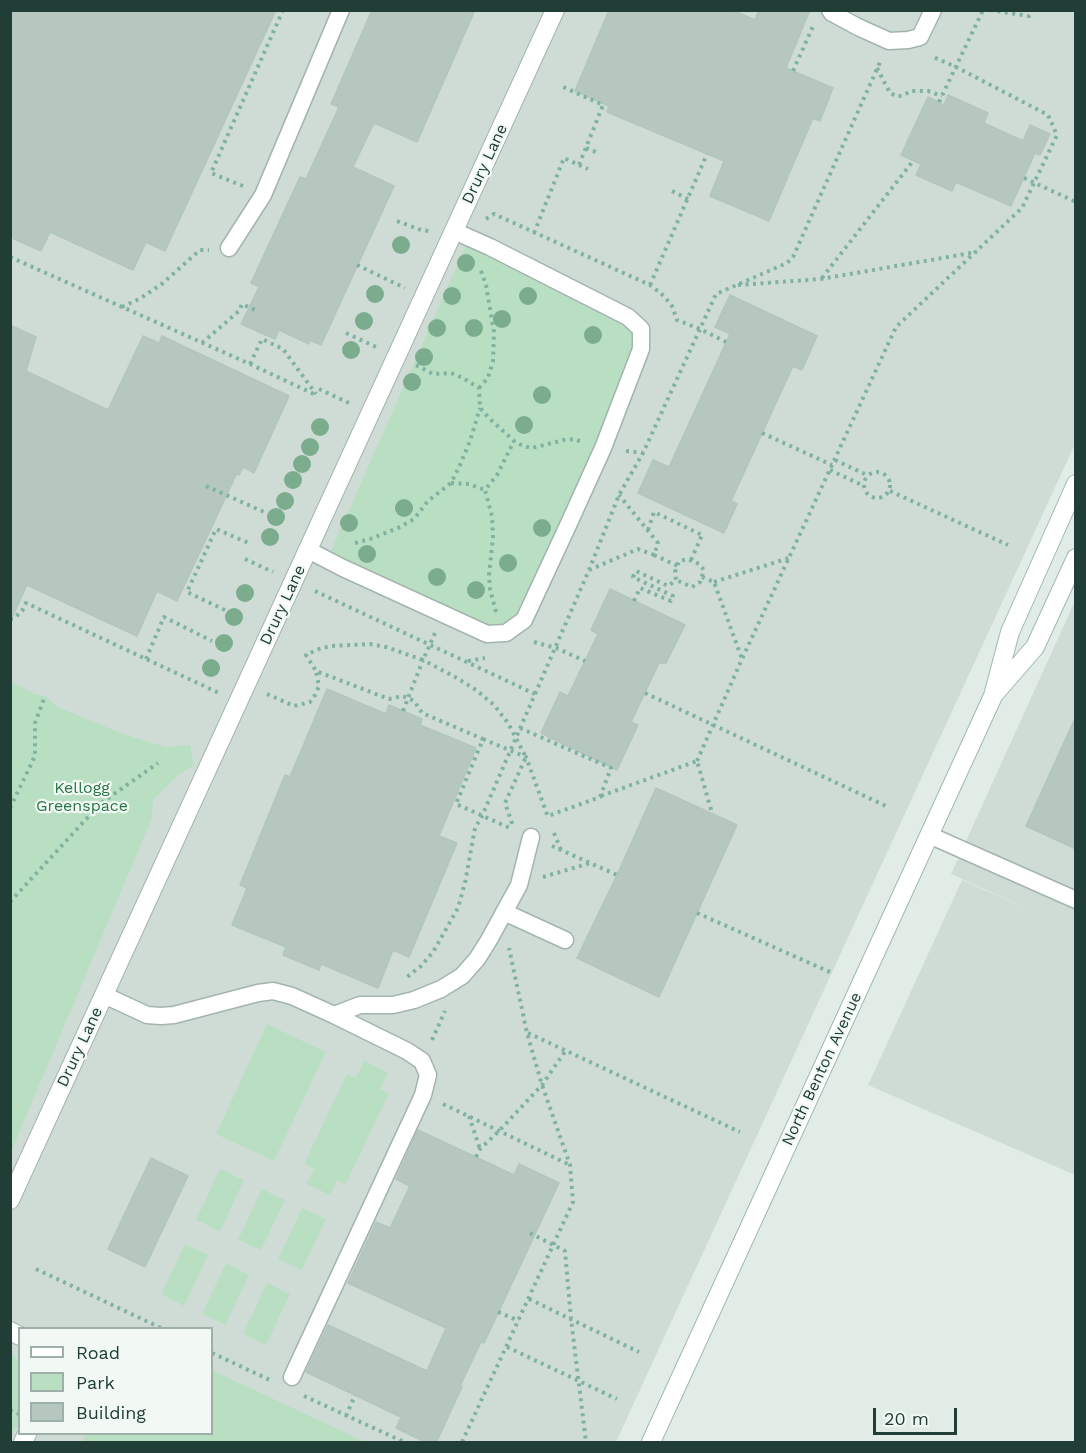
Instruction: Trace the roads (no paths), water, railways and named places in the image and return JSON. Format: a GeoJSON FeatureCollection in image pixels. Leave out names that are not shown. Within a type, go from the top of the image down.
{"type":"FeatureCollection","features":[{"type":"Feature","properties":{"kind":"street","name":"Drury Lane"},"geometry":{"type":"LineString","coordinates":[[10,1200],[555,10]]}},
{"type":"Feature","properties":{"kind":"street","name":"North Benton Avenue"},"geometry":{"type":"LineString","coordinates":[[651,1443],[993,696],[1010,632],[1076,484]]}},
{"type":"Feature","properties":{"kind":"street","name":"North Benton Avenue"},"geometry":{"type":"LineString","coordinates":[[993,696],[1035,647],[1076,558]]}},
{"type":"Feature","properties":{"kind":"lane"},"geometry":{"type":"LineString","coordinates":[[229,248],[263,195],[342,10]]}},
{"type":"Feature","properties":{"kind":"lane"},"geometry":{"type":"LineString","coordinates":[[830,10],[858,27],[889,41],[920,37],[933,10]]}},
{"type":"Feature","properties":{"kind":"lane"},"geometry":{"type":"LineString","coordinates":[[308,550],[487,634],[506,633],[524,620],[575,510],[603,448],[641,349],[641,329],[628,317],[454,231]]}},
{"type":"Feature","properties":{"kind":"lane"},"geometry":{"type":"LineString","coordinates":[[929,835],[1076,900]]}},
{"type":"Feature","properties":{"kind":"lane"},"geometry":{"type":"LineString","coordinates":[[334,1015],[360,1005],[393,1005],[414,1000],[441,989],[462,976],[477,959],[519,885],[531,837]]}},
{"type":"Feature","properties":{"kind":"lane"},"geometry":{"type":"LineString","coordinates":[[503,914],[565,940]]}},
{"type":"Feature","properties":{"kind":"lane"},"geometry":{"type":"LineString","coordinates":[[104,994],[147,1015],[162,1016],[273,991],[292,996],[334,1015],[407,1051],[422,1061],[428,1075],[423,1095],[289,1385]]}},
{"type":"Feature","properties":{"kind":"park label","name":"Kellogg Greenspace"},"geometry":{"type":"Point","coordinates":[82,797]}}]}
